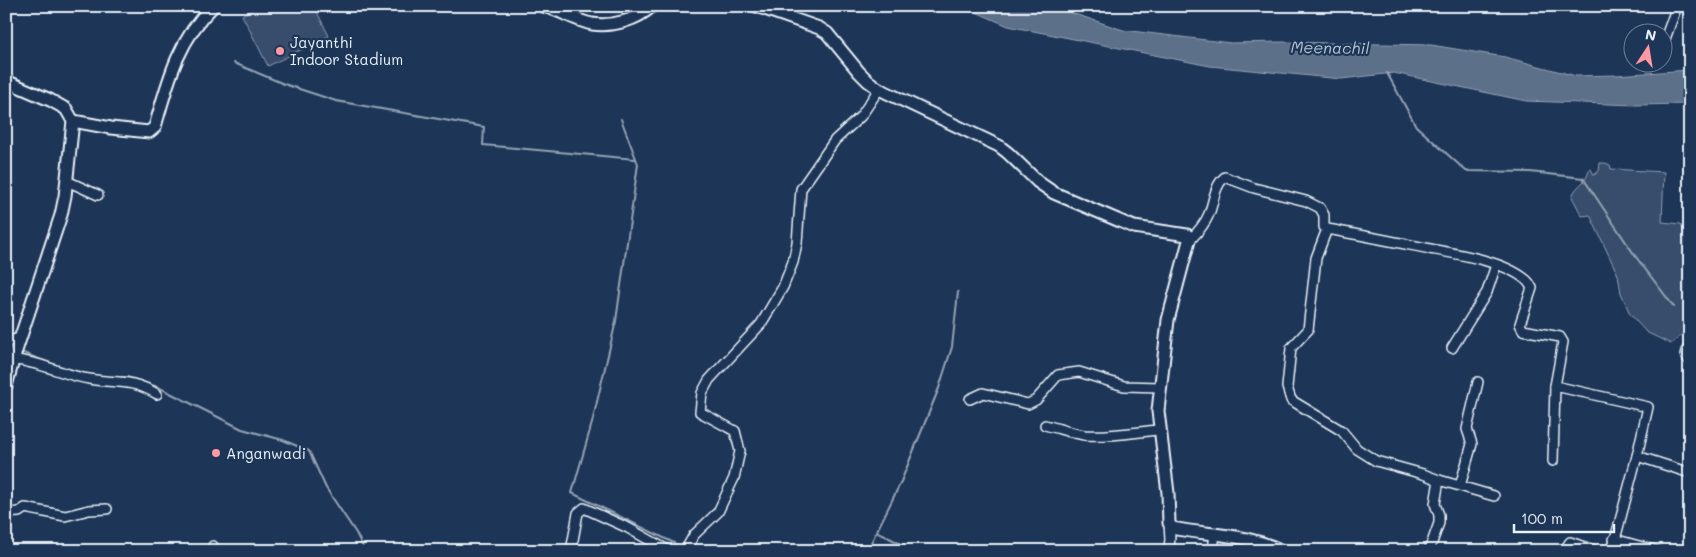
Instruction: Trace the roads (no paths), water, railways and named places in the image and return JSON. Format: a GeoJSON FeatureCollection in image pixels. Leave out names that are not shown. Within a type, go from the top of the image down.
{"type":"FeatureCollection","features":[{"type":"Feature","properties":{"kind":"main road"},"geometry":{"type":"LineString","coordinates":[[73,121],[111,128],[148,132],[152,130],[155,126],[173,66],[191,32],[213,6]]}},
{"type":"Feature","properties":{"kind":"main road"},"geometry":{"type":"LineString","coordinates":[[544,6],[592,24],[608,24],[632,19],[644,13],[652,6]]}},
{"type":"Feature","properties":{"kind":"main road"},"geometry":{"type":"LineString","coordinates":[[756,6],[827,33],[859,72],[879,89],[999,146],[1038,182],[1054,193],[1134,227],[1190,237],[1168,320],[1158,411],[1168,493],[1169,523],[1172,528],[1214,533],[1262,542],[1282,551]]}},
{"type":"Feature","properties":{"kind":"main road"},"geometry":{"type":"LineString","coordinates":[[6,81],[66,109],[73,121],[62,215],[14,348],[6,386]]}},
{"type":"Feature","properties":{"kind":"street"},"geometry":{"type":"LineString","coordinates":[[1671,22],[1677,6]]}},
{"type":"Feature","properties":{"kind":"street"},"geometry":{"type":"LineString","coordinates":[[685,551],[694,535],[718,512],[734,478],[740,451],[736,431],[700,412],[702,393],[709,380],[761,324],[783,287],[793,262],[797,243],[801,189],[835,140],[861,116],[879,89]]}},
{"type":"Feature","properties":{"kind":"street"},"geometry":{"type":"LineString","coordinates":[[1190,240],[1209,216],[1220,181],[1225,177],[1254,188],[1306,201],[1320,208],[1324,215],[1324,227],[1327,230],[1461,255],[1514,272],[1527,280],[1532,288],[1520,324],[1523,330],[1560,337],[1563,342],[1555,386],[1553,461]]}},
{"type":"Feature","properties":{"kind":"street"},"geometry":{"type":"LineString","coordinates":[[67,181],[98,195]]}},
{"type":"Feature","properties":{"kind":"street"},"geometry":{"type":"LineString","coordinates":[[1327,230],[1316,258],[1308,330],[1292,348],[1287,387],[1291,400],[1342,431],[1357,449],[1376,462],[1494,496]]}},
{"type":"Feature","properties":{"kind":"street"},"geometry":{"type":"LineString","coordinates":[[1452,348],[1487,292],[1496,265]]}},
{"type":"Feature","properties":{"kind":"street"},"geometry":{"type":"LineString","coordinates":[[1690,346],[1685,355],[1690,361]]}},
{"type":"Feature","properties":{"kind":"street"},"geometry":{"type":"LineString","coordinates":[[14,348],[28,363],[89,379],[133,383],[144,386],[157,394]]}},
{"type":"Feature","properties":{"kind":"street"},"geometry":{"type":"LineString","coordinates":[[970,399],[983,393],[1028,404],[1036,400],[1058,375],[1079,372],[1124,386],[1160,387]]}},
{"type":"Feature","properties":{"kind":"street"},"geometry":{"type":"LineString","coordinates":[[1460,486],[1472,444],[1467,429],[1478,382]]}},
{"type":"Feature","properties":{"kind":"street"},"geometry":{"type":"LineString","coordinates":[[1555,386],[1648,407],[1638,456],[1612,551]]}},
{"type":"Feature","properties":{"kind":"street"},"geometry":{"type":"LineString","coordinates":[[1046,425],[1092,435],[1159,430]]}},
{"type":"Feature","properties":{"kind":"street"},"geometry":{"type":"LineString","coordinates":[[1638,456],[1690,472]]}},
{"type":"Feature","properties":{"kind":"street"},"geometry":{"type":"LineString","coordinates":[[1429,551],[1439,523],[1439,515],[1435,504],[1439,480]]}},
{"type":"Feature","properties":{"kind":"street"},"geometry":{"type":"LineString","coordinates":[[6,513],[19,512],[25,508],[65,516],[89,510],[107,509]]}},
{"type":"Feature","properties":{"kind":"street"},"geometry":{"type":"LineString","coordinates":[[571,551],[578,513],[584,508],[628,528],[669,551]]}},
{"type":"Feature","properties":{"kind":"street"},"geometry":{"type":"LineString","coordinates":[[1168,551],[1170,540],[1169,523]]}},
{"type":"Feature","properties":{"kind":"street"},"geometry":{"type":"LineString","coordinates":[[1213,551],[1214,533]]}},
{"type":"Feature","properties":{"kind":"street"},"geometry":{"type":"LineString","coordinates":[[1614,539],[1657,551]]}},
{"type":"Feature","properties":{"kind":"street"},"geometry":{"type":"LineString","coordinates":[[1564,551],[1570,542],[1596,551]]}},
{"type":"Feature","properties":{"kind":"water","name":"Meenachil"},"geometry":{"type":"Polygon","coordinates":[[[962,6],[1051,6],[1123,30],[1231,43],[1283,42],[1431,45],[1505,57],[1576,76],[1690,70],[1690,104],[1635,105],[1526,101],[1394,73],[1341,79],[1210,66],[1008,26],[962,6]]]}},
{"type":"Feature","properties":{"kind":"waterway"},"geometry":{"type":"LineString","coordinates":[[234,63],[284,84],[336,101],[484,127],[483,145],[635,159]]}},
{"type":"Feature","properties":{"kind":"waterway"},"geometry":{"type":"LineString","coordinates":[[1387,73],[1416,126],[1466,171],[1530,172],[1583,178],[1636,257],[1674,307]]}},
{"type":"Feature","properties":{"kind":"waterway"},"geometry":{"type":"LineString","coordinates":[[621,119],[638,164],[616,321],[592,423],[572,493],[674,543],[681,550]]}},
{"type":"Feature","properties":{"kind":"waterway"},"geometry":{"type":"LineString","coordinates":[[867,551],[900,484],[939,388],[952,347],[958,292]]}},
{"type":"Feature","properties":{"kind":"waterway"},"geometry":{"type":"LineString","coordinates":[[6,348],[12,349]]}},
{"type":"Feature","properties":{"kind":"waterway"},"geometry":{"type":"LineString","coordinates":[[21,352],[59,367]]}},
{"type":"Feature","properties":{"kind":"waterway"},"geometry":{"type":"LineString","coordinates":[[104,377],[127,377],[158,387],[242,429],[283,440],[309,451],[326,488],[356,533],[365,551]]}},
{"type":"Feature","properties":{"kind":"waterway"},"geometry":{"type":"LineString","coordinates":[[876,531],[914,551]]}},
{"type":"Feature","properties":{"kind":"place","name":"Jayanthi Indoor Stadium"},"geometry":{"type":"Point","coordinates":[280,51]}},
{"type":"Feature","properties":{"kind":"place","name":"Anganwadi"},"geometry":{"type":"Point","coordinates":[216,453]}}]}
